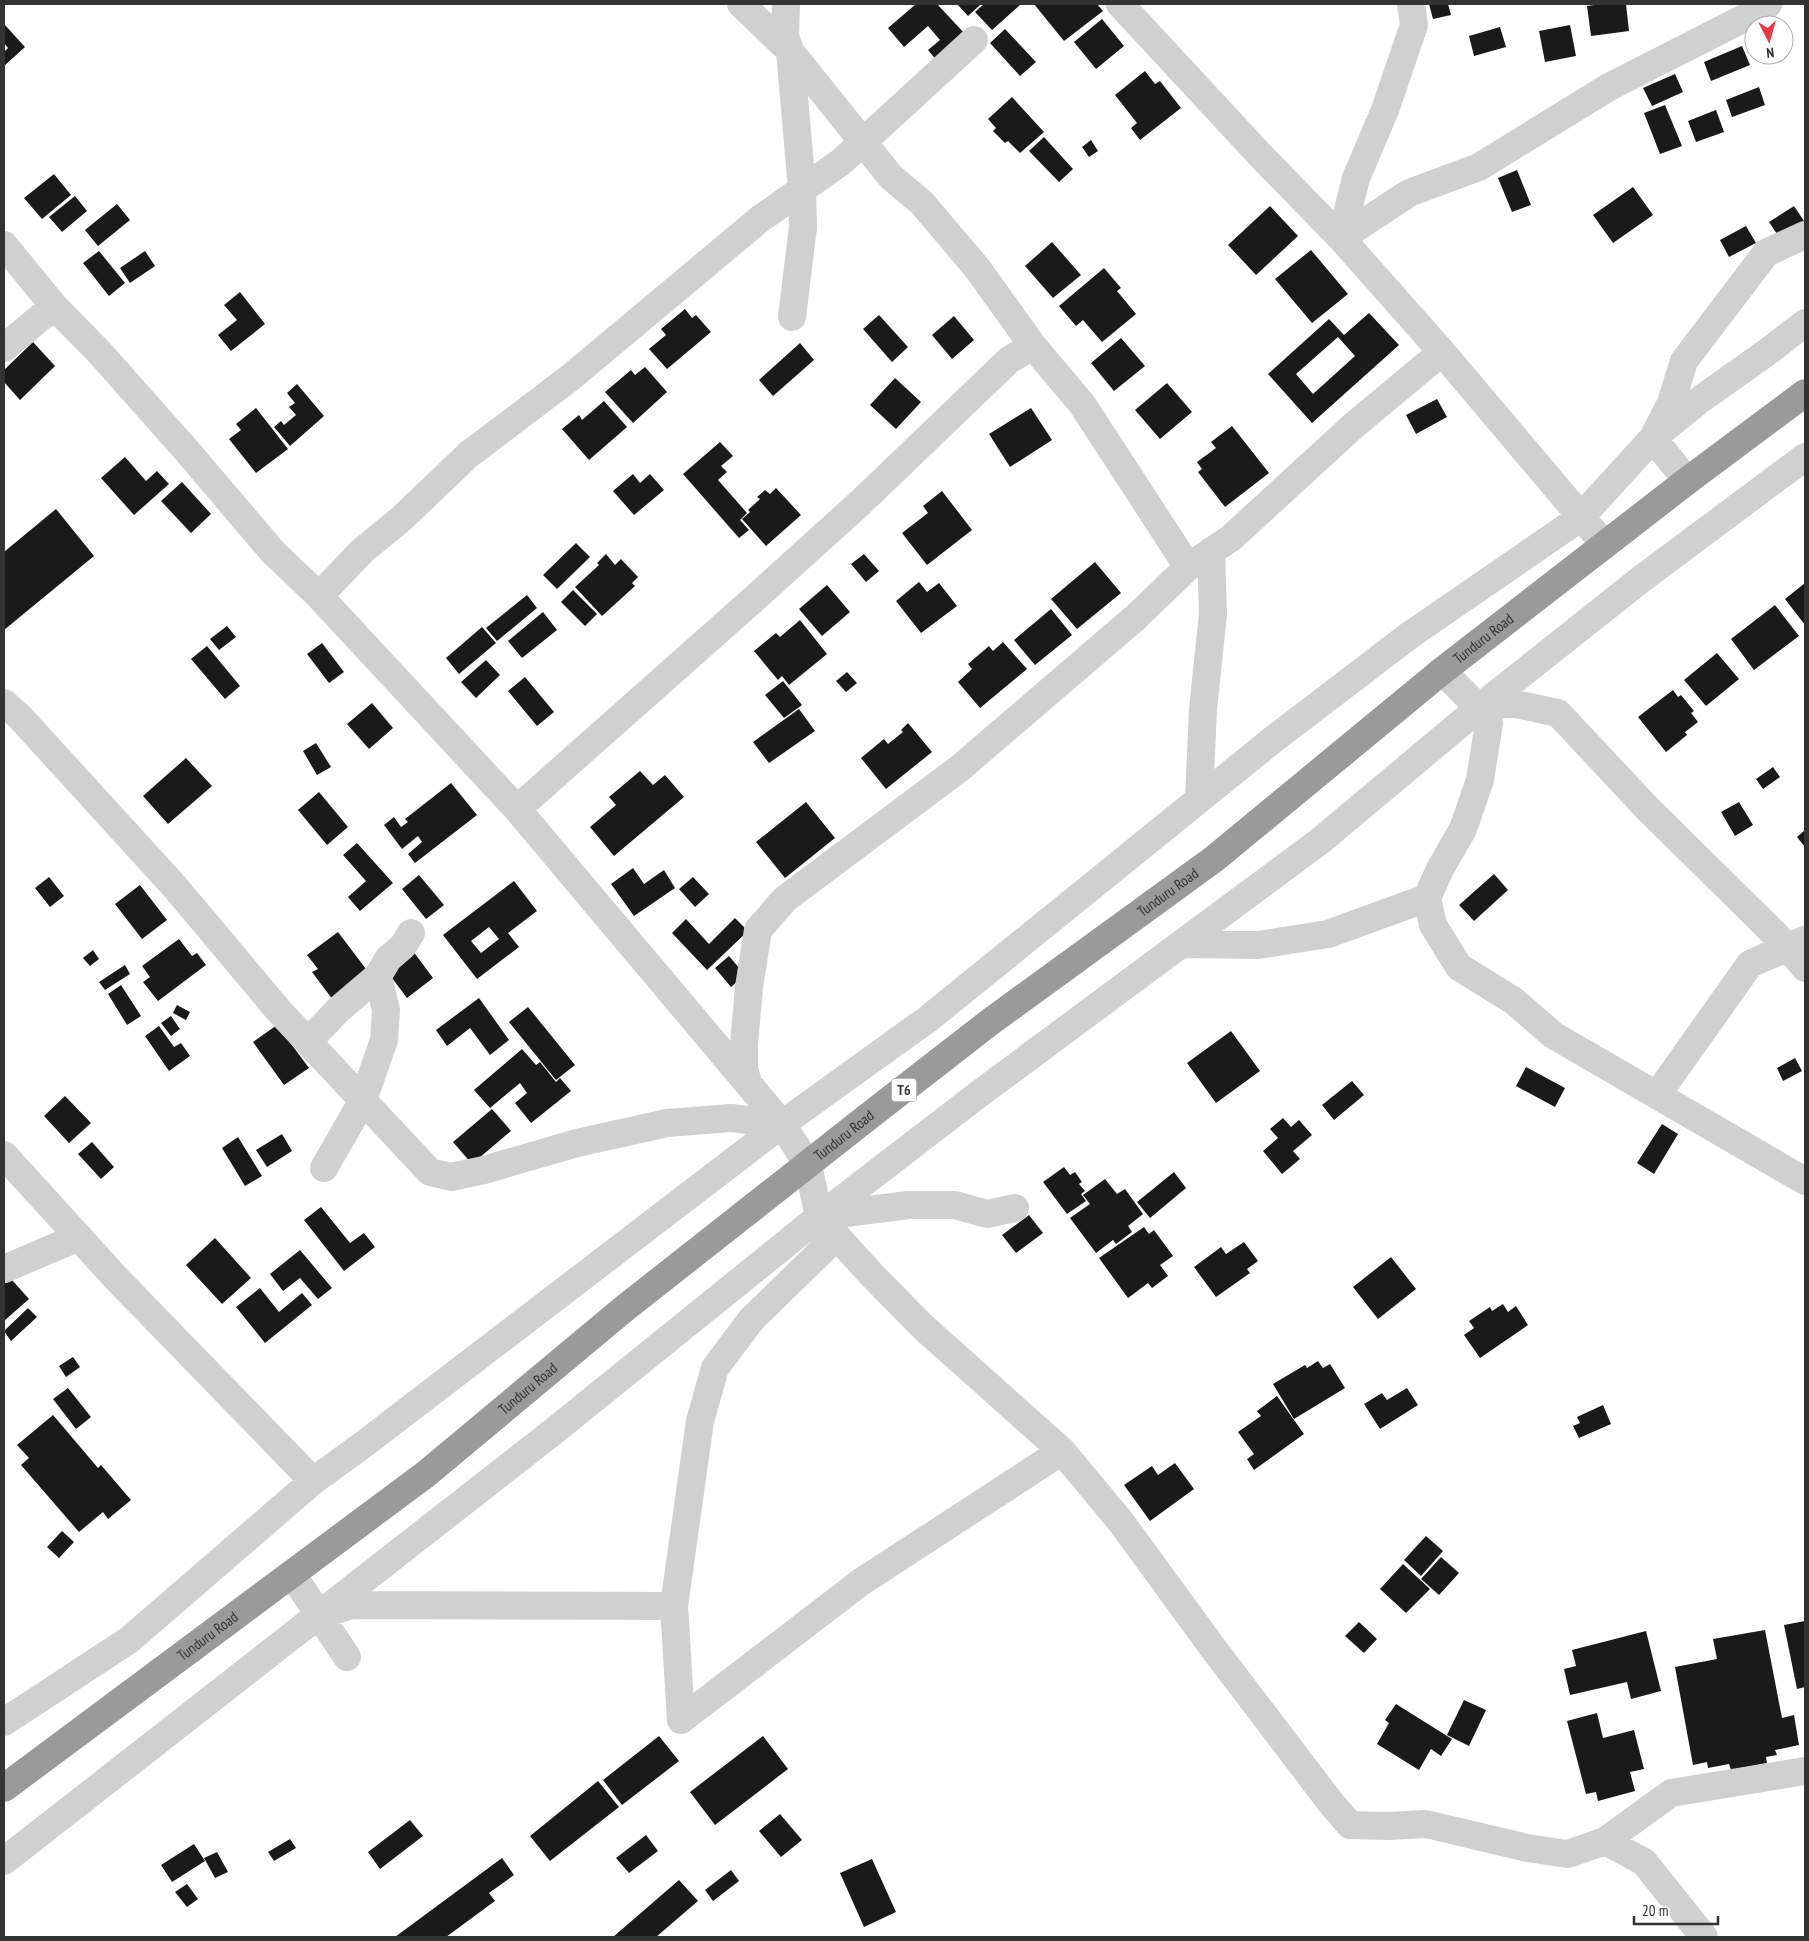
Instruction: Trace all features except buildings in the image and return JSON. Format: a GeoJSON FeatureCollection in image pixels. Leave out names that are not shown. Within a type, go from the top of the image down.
{"type":"FeatureCollection","features":[{"type":"Feature","properties":{"kind":"highway","name":"Tunduru Road"},"geometry":{"type":"LineString","coordinates":[[4,1788],[426,1474],[624,1308],[990,1022],[1214,859],[1442,670],[1687,480],[1805,393]]}},
{"type":"Feature","properties":{"kind":"street"},"geometry":{"type":"LineString","coordinates":[[741,4],[790,51],[891,177],[922,203],[977,268],[1033,346],[1082,404],[1188,567]]}},
{"type":"Feature","properties":{"kind":"street"},"geometry":{"type":"LineString","coordinates":[[786,4],[785,36],[790,51],[802,189],[803,227],[792,317]]}},
{"type":"Feature","properties":{"kind":"street"},"geometry":{"type":"LineString","coordinates":[[1120,4],[1261,156],[1341,238],[1442,352],[1580,518],[1605,545]]}},
{"type":"Feature","properties":{"kind":"street"},"geometry":{"type":"LineString","coordinates":[[1341,238],[1356,178],[1386,110],[1414,25],[1412,4]]}},
{"type":"Feature","properties":{"kind":"street"},"geometry":{"type":"LineString","coordinates":[[1341,238],[1409,193],[1479,167],[1609,87],[1764,8],[1768,4]]}},
{"type":"Feature","properties":{"kind":"street"},"geometry":{"type":"LineString","coordinates":[[319,596],[362,551],[401,519],[468,455],[572,377],[760,219],[841,162],[974,40]]}},
{"type":"Feature","properties":{"kind":"street"},"geometry":{"type":"LineString","coordinates":[[1653,438],[1672,403],[1684,361],[1766,252],[1805,235]]}},
{"type":"Feature","properties":{"kind":"street"},"geometry":{"type":"LineString","coordinates":[[4,246],[54,306],[110,364],[273,552],[319,596],[517,809],[782,1124],[808,1164],[828,1226],[871,1274],[922,1326],[1062,1452],[1121,1522],[1213,1648],[1331,1803],[1350,1825],[1426,1824],[1527,1848],[1568,1854],[1605,1841],[1671,1793],[1805,1771]]}},
{"type":"Feature","properties":{"kind":"street"},"geometry":{"type":"LineString","coordinates":[[4,348],[54,306]]}},
{"type":"Feature","properties":{"kind":"street"},"geometry":{"type":"LineString","coordinates":[[4,1720],[129,1640],[313,1481],[782,1124],[928,1019],[1275,738],[1410,635],[1580,518],[1653,438],[1701,399],[1805,323]]}},
{"type":"Feature","properties":{"kind":"street"},"geometry":{"type":"LineString","coordinates":[[517,809],[861,502],[1009,360],[1033,346]]}},
{"type":"Feature","properties":{"kind":"street"},"geometry":{"type":"LineString","coordinates":[[748,1083],[744,1068],[744,1044],[748,987],[758,930],[785,899],[960,768],[1136,617],[1188,567],[1231,538],[1352,426],[1442,352]]}},
{"type":"Feature","properties":{"kind":"street"},"geometry":{"type":"LineString","coordinates":[[1653,438],[1687,480]]}},
{"type":"Feature","properties":{"kind":"street"},"geometry":{"type":"LineString","coordinates":[[4,1862],[204,1703],[321,1615],[554,1431],[828,1226],[987,1088],[1320,841],[1478,708],[1640,580],[1805,457]]}},
{"type":"Feature","properties":{"kind":"street"},"geometry":{"type":"LineString","coordinates":[[1200,799],[1203,709],[1213,614],[1211,551]]}},
{"type":"Feature","properties":{"kind":"street"},"geometry":{"type":"LineString","coordinates":[[1442,670],[1478,708],[1489,723],[1480,780],[1463,829],[1440,869],[1427,898],[1433,924],[1459,967],[1514,1002],[1553,1035],[1805,1181]]}},
{"type":"Feature","properties":{"kind":"street"},"geometry":{"type":"LineString","coordinates":[[4,703],[19,716],[175,887],[279,1011],[430,1172],[451,1177],[667,1123],[731,1118],[782,1124]]}},
{"type":"Feature","properties":{"kind":"street"},"geometry":{"type":"LineString","coordinates":[[1478,708],[1511,703],[1558,713],[1647,808],[1799,940],[1805,968]]}},
{"type":"Feature","properties":{"kind":"street"},"geometry":{"type":"LineString","coordinates":[[1181,944],[1258,945],[1328,934],[1427,898]]}},
{"type":"Feature","properties":{"kind":"street"},"geometry":{"type":"LineString","coordinates":[[308,1042],[338,1010],[378,976],[388,959],[404,946],[411,933]]}},
{"type":"Feature","properties":{"kind":"street"},"geometry":{"type":"LineString","coordinates":[[1657,1095],[1750,964],[1799,940]]}},
{"type":"Feature","properties":{"kind":"street"},"geometry":{"type":"LineString","coordinates":[[324,1168],[362,1100],[384,1040],[386,1010],[378,976]]}},
{"type":"Feature","properties":{"kind":"street"},"geometry":{"type":"LineString","coordinates":[[4,1155],[79,1238],[313,1481]]}},
{"type":"Feature","properties":{"kind":"street"},"geometry":{"type":"LineString","coordinates":[[1015,1208],[986,1214],[955,1204],[908,1205],[828,1226],[751,1320],[715,1368],[700,1420],[674,1606],[681,1720],[862,1582],[1062,1452]]}},
{"type":"Feature","properties":{"kind":"street"},"geometry":{"type":"LineString","coordinates":[[4,1269],[79,1238]]}},
{"type":"Feature","properties":{"kind":"street"},"geometry":{"type":"LineString","coordinates":[[292,1574],[348,1657]]}},
{"type":"Feature","properties":{"kind":"street"},"geometry":{"type":"LineString","coordinates":[[321,1615],[352,1605],[674,1606]]}},
{"type":"Feature","properties":{"kind":"street"},"geometry":{"type":"LineString","coordinates":[[1605,1841],[1644,1862],[1704,1937]]}}]}
